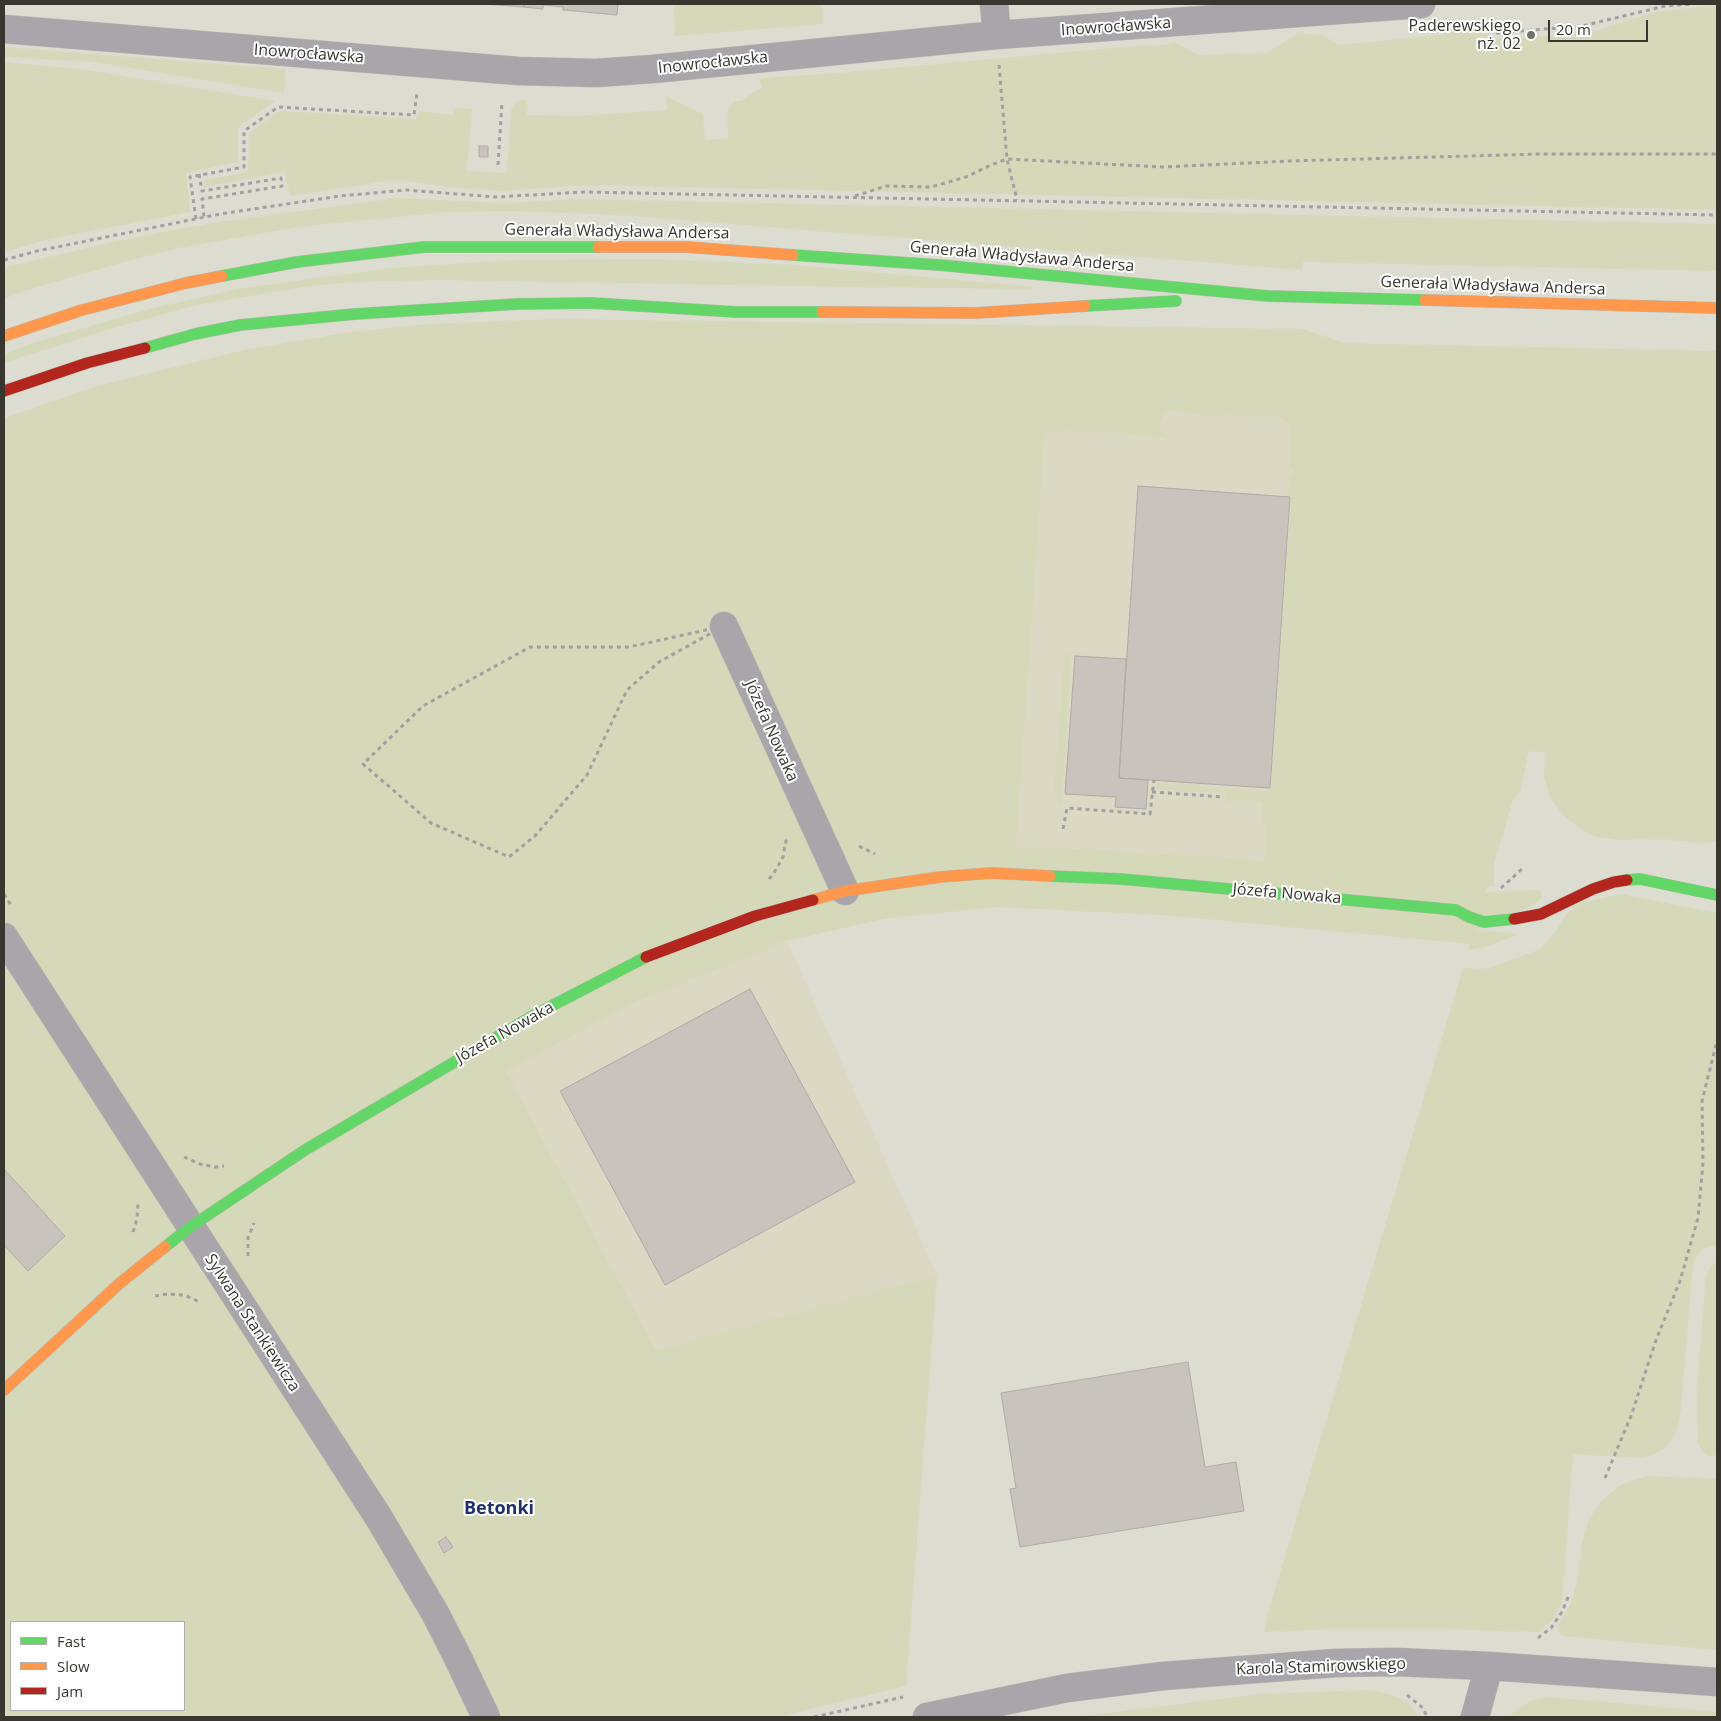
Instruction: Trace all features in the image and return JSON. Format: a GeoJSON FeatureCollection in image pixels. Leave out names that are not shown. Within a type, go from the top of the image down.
{"type":"FeatureCollection","features":[{"type":"Feature","properties":{"kind":"main road","name":"Generała Władysława Andersa"},"geometry":{"type":"LineString","coordinates":[[4,336],[82,310],[186,283],[296,262],[424,247],[687,246],[939,265],[1268,296],[1717,308]]}},
{"type":"Feature","properties":{"kind":"main road","name":"Generała Władysława Andersa"},"geometry":{"type":"LineString","coordinates":[[4,391],[87,363],[195,334],[240,325],[355,314],[517,304],[592,304],[736,312],[976,312],[1268,296]]}},
{"type":"Feature","properties":{"kind":"main road","name":"Józefa Nowaka"},"geometry":{"type":"LineString","coordinates":[[4,1390],[120,1283],[190,1227],[305,1150],[536,1014],[650,955],[755,916],[845,891],[940,877],[991,874],[1121,879],[1456,910],[1484,922],[1507,921],[1541,914],[1593,889],[1614,882],[1640,879],[1717,895]]}},
{"type":"Feature","properties":{"kind":"street"},"geometry":{"type":"LineString","coordinates":[[994,4],[996,36]]}},
{"type":"Feature","properties":{"kind":"street","name":"Inowrocławska"},"geometry":{"type":"LineString","coordinates":[[4,29],[518,71],[570,73],[652,69],[996,36],[1421,4]]}},
{"type":"Feature","properties":{"kind":"street","name":"Józefa Nowaka"},"geometry":{"type":"LineString","coordinates":[[724,626],[845,891]]}},
{"type":"Feature","properties":{"kind":"street","name":"Sylwana Stankiewicza"},"geometry":{"type":"LineString","coordinates":[[4,937],[379,1518],[442,1628],[486,1717]]}},
{"type":"Feature","properties":{"kind":"street","name":"Karola Stamirowskiego"},"geometry":{"type":"LineString","coordinates":[[927,1717],[1067,1688],[1163,1676],[1336,1664],[1395,1662],[1489,1666],[1717,1682]]}},
{"type":"Feature","properties":{"kind":"street"},"geometry":{"type":"LineString","coordinates":[[1475,1717],[1489,1666]]}},
{"type":"Feature","properties":{"kind":"path"},"geometry":{"type":"LineString","coordinates":[[1496,33],[1582,26],[1665,6],[1691,4]]}},
{"type":"Feature","properties":{"kind":"path"},"geometry":{"type":"LineString","coordinates":[[996,36],[1007,159],[1017,200]]}},
{"type":"Feature","properties":{"kind":"path"},"geometry":{"type":"LineString","coordinates":[[196,218],[190,177],[244,167],[244,131],[278,107],[414,114],[417,93],[421,89]]}},
{"type":"Feature","properties":{"kind":"path"},"geometry":{"type":"LineString","coordinates":[[498,165],[502,102]]}},
{"type":"Feature","properties":{"kind":"path"},"geometry":{"type":"LineString","coordinates":[[852,198],[886,186],[932,187],[966,177],[991,164],[1007,159],[1163,168],[1289,161],[1540,154],[1717,154]]}},
{"type":"Feature","properties":{"kind":"path"},"geometry":{"type":"LineString","coordinates":[[199,174],[202,192],[281,178],[282,186],[202,199],[204,217]]}},
{"type":"Feature","properties":{"kind":"path"},"geometry":{"type":"LineString","coordinates":[[4,260],[37,251],[196,218],[340,196],[406,190],[496,197],[584,192],[1717,215]]}},
{"type":"Feature","properties":{"kind":"path"},"geometry":{"type":"LineString","coordinates":[[724,626],[659,662],[627,690],[587,775],[535,836],[509,857],[431,823],[363,764],[423,706],[530,647],[629,647],[724,626]]}},
{"type":"Feature","properties":{"kind":"path"},"geometry":{"type":"LineString","coordinates":[[1063,829],[1067,808],[1150,814],[1154,780]]}},
{"type":"Feature","properties":{"kind":"path"},"geometry":{"type":"LineString","coordinates":[[1152,792],[1224,797]]}},
{"type":"Feature","properties":{"kind":"path"},"geometry":{"type":"LineString","coordinates":[[1496,889],[1503,888],[1522,870]]}},
{"type":"Feature","properties":{"kind":"path"},"geometry":{"type":"LineString","coordinates":[[1605,1478],[1680,1281],[1698,1218],[1703,1163],[1702,1100],[1717,1041]]}},
{"type":"Feature","properties":{"kind":"path"},"geometry":{"type":"LineString","coordinates":[[1534,1642],[1551,1628],[1562,1612],[1570,1595]]}},
{"type":"Feature","properties":{"kind":"shaded area"},"geometry":{"type":"Polygon","coordinates":[[[1046,410],[1299,413],[1290,497],[1264,861],[1016,845],[1046,410]]]}},
{"type":"Feature","properties":{"kind":"shaded area"},"geometry":{"type":"Polygon","coordinates":[[[787,941],[937,1275],[656,1350],[506,1071],[640,1000],[787,941]]]}},
{"type":"Feature","properties":{"kind":"green space"},"geometry":{"type":"Polygon","coordinates":[[[674,4],[822,4],[823,24],[675,36],[674,4]]]}},
{"type":"Feature","properties":{"kind":"green space"},"geometry":{"type":"Polygon","coordinates":[[[1717,5],[1717,210],[585,185],[501,191],[406,181],[387,181],[290,196],[284,172],[205,187],[204,180],[248,172],[249,133],[279,111],[417,119],[419,111],[453,115],[454,108],[472,109],[467,171],[507,173],[511,111],[513,105],[520,100],[527,101],[527,115],[577,116],[667,110],[666,96],[703,114],[705,140],[728,138],[727,112],[734,101],[741,101],[762,87],[759,78],[1164,45],[1175,42],[1198,55],[1267,53],[1298,33],[1323,35],[1339,45],[1449,34],[1462,20],[1489,26],[1491,39],[1589,33],[1655,12],[1717,5]]]}},
{"type":"Feature","properties":{"kind":"green space"},"geometry":{"type":"Polygon","coordinates":[[[4,47],[286,69],[284,93],[93,62],[4,57],[4,47]]]}},
{"type":"Feature","properties":{"kind":"green space"},"geometry":{"type":"Polygon","coordinates":[[[4,62],[81,69],[275,101],[238,128],[238,162],[186,173],[190,212],[50,239],[4,252],[4,62]]]}},
{"type":"Feature","properties":{"kind":"green space"},"geometry":{"type":"Polygon","coordinates":[[[397,198],[505,203],[575,199],[1717,224],[1717,271],[1303,262],[1302,270],[619,215],[513,211],[447,212],[298,227],[179,248],[27,290],[4,299],[4,268],[10,266],[121,240],[212,223],[397,198]]]}},
{"type":"Feature","properties":{"kind":"green space"},"geometry":{"type":"Polygon","coordinates":[[[653,259],[795,265],[1033,287],[1031,289],[854,287],[438,280],[351,282],[303,287],[197,305],[113,328],[4,363],[4,354],[33,343],[149,309],[237,289],[390,268],[515,260],[653,259]]]}},
{"type":"Feature","properties":{"kind":"green space"},"geometry":{"type":"Polygon","coordinates":[[[556,319],[1303,329],[1345,343],[1717,351],[1717,841],[1702,843],[1661,839],[1619,840],[1596,837],[1581,829],[1563,815],[1551,799],[1544,777],[1545,753],[1529,750],[1520,792],[1513,800],[1494,864],[1494,886],[1487,887],[1485,893],[1541,890],[1542,898],[1532,906],[1475,930],[1519,934],[1485,947],[1468,950],[1470,944],[1163,915],[995,907],[883,919],[787,941],[640,1000],[506,1071],[656,1350],[937,1275],[906,1686],[777,1717],[4,1717],[4,418],[97,386],[244,350],[351,332],[428,324],[556,319]],[[1167,411],[1161,419],[1159,429],[1170,437],[1045,430],[1016,845],[1264,861],[1267,823],[1262,822],[1262,802],[1226,801],[1225,793],[1156,789],[1157,784],[1270,791],[1291,496],[1288,495],[1290,476],[1293,473],[1293,469],[1290,467],[1291,446],[1289,445],[1292,434],[1288,423],[1283,419],[1167,411]]]}},
{"type":"Feature","properties":{"kind":"green space"},"geometry":{"type":"Polygon","coordinates":[[[1065,655],[1071,655],[1061,807],[1056,799],[1054,789],[1065,655]]]}},
{"type":"Feature","properties":{"kind":"green space"},"geometry":{"type":"Polygon","coordinates":[[[1621,894],[1717,913],[1717,1246],[1709,1246],[1702,1249],[1693,1262],[1681,1408],[1677,1430],[1670,1443],[1661,1451],[1644,1458],[1573,1454],[1562,1603],[1551,1622],[1539,1632],[1340,1629],[1264,1632],[1267,1616],[1463,968],[1488,969],[1540,949],[1557,930],[1566,914],[1580,903],[1621,894]]]}},
{"type":"Feature","properties":{"kind":"green space"},"geometry":{"type":"Polygon","coordinates":[[[1717,1263],[1717,1454],[1710,1457],[1703,1452],[1698,1443],[1697,1388],[1706,1275],[1712,1265],[1717,1263]]]}},
{"type":"Feature","properties":{"kind":"green space"},"geometry":{"type":"Polygon","coordinates":[[[1647,1476],[1717,1479],[1717,1650],[1562,1636],[1558,1632],[1558,1626],[1571,1603],[1577,1582],[1582,1543],[1589,1519],[1602,1500],[1622,1484],[1647,1476]]]}},
{"type":"Feature","properties":{"kind":"green space"},"geometry":{"type":"Polygon","coordinates":[[[1370,1690],[1407,1701],[1420,1717],[1076,1717],[1261,1694],[1370,1690]]]}},
{"type":"Feature","properties":{"kind":"green space"},"geometry":{"type":"Polygon","coordinates":[[[1549,1697],[1717,1712],[1717,1717],[1509,1717],[1530,1701],[1549,1697]]]}},
{"type":"Feature","properties":{"kind":"building"},"geometry":{"type":"Polygon","coordinates":[[[484,4],[524,4],[524,7],[484,4]]]}},
{"type":"Feature","properties":{"kind":"building"},"geometry":{"type":"Polygon","coordinates":[[[524,4],[618,4],[617,15],[563,10],[563,7],[543,5],[543,9],[524,7],[524,4]]]}},
{"type":"Feature","properties":{"kind":"building"},"geometry":{"type":"Polygon","coordinates":[[[479,146],[488,146],[488,157],[479,157],[479,146]]]}},
{"type":"Feature","properties":{"kind":"building"},"geometry":{"type":"Polygon","coordinates":[[[1138,486],[1290,497],[1270,788],[1119,778],[1138,486]]]}},
{"type":"Feature","properties":{"kind":"building"},"geometry":{"type":"Polygon","coordinates":[[[1075,656],[1126,659],[1119,778],[1148,780],[1146,809],[1115,807],[1116,797],[1065,794],[1075,656]]]}},
{"type":"Feature","properties":{"kind":"building"},"geometry":{"type":"Polygon","coordinates":[[[750,989],[855,1182],[665,1285],[560,1091],[750,989]]]}},
{"type":"Feature","properties":{"kind":"building"},"geometry":{"type":"Polygon","coordinates":[[[4,1169],[65,1236],[28,1271],[4,1245],[4,1169]]]}},
{"type":"Feature","properties":{"kind":"building"},"geometry":{"type":"Polygon","coordinates":[[[1188,1362],[1205,1467],[1236,1462],[1244,1511],[1020,1547],[1010,1489],[1016,1488],[1001,1393],[1188,1362]]]}},
{"type":"Feature","properties":{"kind":"building"},"geometry":{"type":"Polygon","coordinates":[[[446,1537],[453,1547],[444,1553],[438,1542],[446,1537]]]}},
{"type":"Feature","properties":{"kind":"traffic: fast"},"geometry":{"type":"LineString","coordinates":[[222,276],[297,262],[424,247],[598,247]]}},
{"type":"Feature","properties":{"kind":"traffic: fast"},"geometry":{"type":"LineString","coordinates":[[793,255],[939,265],[1268,296],[1425,300]]}},
{"type":"Feature","properties":{"kind":"traffic: fast"},"geometry":{"type":"LineString","coordinates":[[1085,306],[1176,301]]}},
{"type":"Feature","properties":{"kind":"traffic: fast"},"geometry":{"type":"LineString","coordinates":[[145,348],[195,334],[240,325],[355,314],[517,304],[592,303],[736,312],[822,312]]}},
{"type":"Feature","properties":{"kind":"traffic: fast"},"geometry":{"type":"LineString","coordinates":[[1050,876],[1121,879],[1456,910],[1484,922],[1514,919]]}},
{"type":"Feature","properties":{"kind":"traffic: fast"},"geometry":{"type":"LineString","coordinates":[[1627,880],[1640,879],[1717,895]]}},
{"type":"Feature","properties":{"kind":"traffic: fast"},"geometry":{"type":"LineString","coordinates":[[165,1247],[190,1227],[305,1150],[536,1014],[646,957]]}},
{"type":"Feature","properties":{"kind":"traffic: slow"},"geometry":{"type":"LineString","coordinates":[[598,247],[687,247],[793,255]]}},
{"type":"Feature","properties":{"kind":"traffic: slow"},"geometry":{"type":"LineString","coordinates":[[4,336],[82,310],[186,283],[222,276]]}},
{"type":"Feature","properties":{"kind":"traffic: slow"},"geometry":{"type":"LineString","coordinates":[[1425,300],[1717,308]]}},
{"type":"Feature","properties":{"kind":"traffic: slow"},"geometry":{"type":"LineString","coordinates":[[822,312],[976,313],[1085,306]]}},
{"type":"Feature","properties":{"kind":"traffic: slow"},"geometry":{"type":"LineString","coordinates":[[813,900],[845,891],[940,877],[991,873],[1050,876]]}},
{"type":"Feature","properties":{"kind":"traffic: slow"},"geometry":{"type":"LineString","coordinates":[[4,1390],[120,1283],[165,1247]]}},
{"type":"Feature","properties":{"kind":"traffic: jam"},"geometry":{"type":"LineString","coordinates":[[4,391],[87,363],[145,348]]}},
{"type":"Feature","properties":{"kind":"traffic: jam"},"geometry":{"type":"LineString","coordinates":[[1514,919],[1541,914],[1593,889],[1627,880]]}},
{"type":"Feature","properties":{"kind":"traffic: jam"},"geometry":{"type":"LineString","coordinates":[[646,957],[755,916],[813,900]]}},
{"type":"Feature","properties":{"kind":"place","name":"Paderewskiego nż. 02"},"geometry":{"type":"Point","coordinates":[1531,35]}},
{"type":"Feature","properties":{"kind":"district","name":"Betonki"},"geometry":{"type":"Point","coordinates":[499,1509]}}]}
